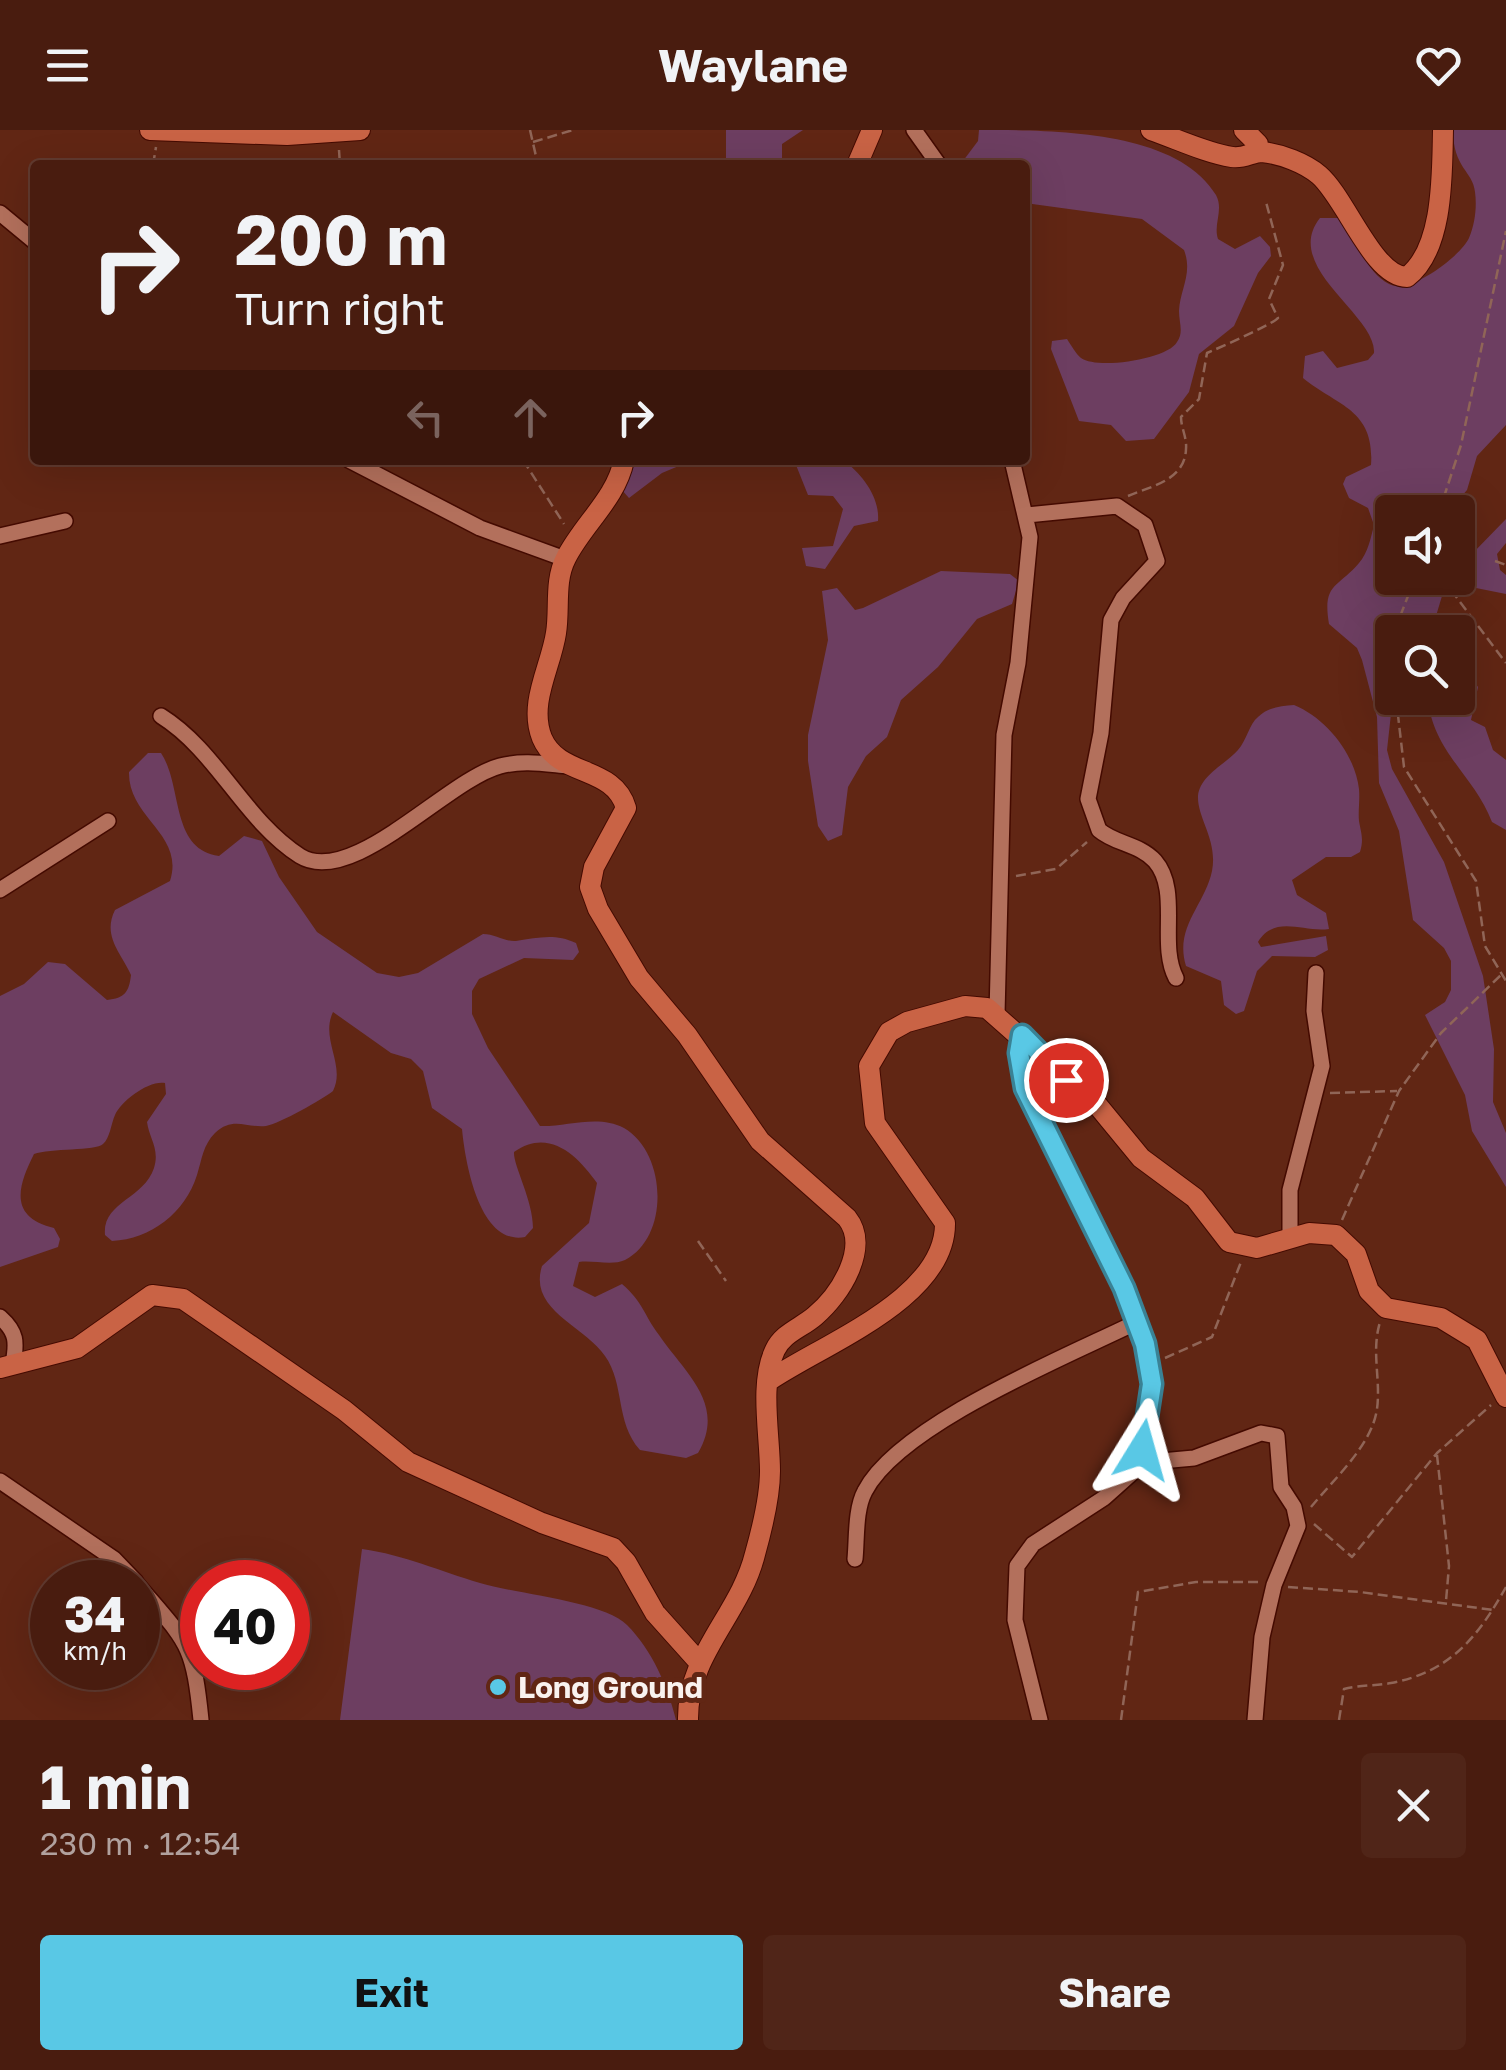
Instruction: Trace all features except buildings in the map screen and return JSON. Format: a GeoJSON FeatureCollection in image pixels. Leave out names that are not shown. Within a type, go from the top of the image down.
{"type":"FeatureCollection","features":[{"type":"Feature","properties":{"kind":"main road"},"geometry":{"type":"LineString","coordinates":[[150,130],[287,135],[360,130]]}},
{"type":"Feature","properties":{"kind":"main road"},"geometry":{"type":"LineString","coordinates":[[858,160],[872,130]]}},
{"type":"Feature","properties":{"kind":"main road"},"geometry":{"type":"LineString","coordinates":[[1151,130],[1233,158],[1258,151],[1317,173],[1346,208],[1383,268],[1394,277],[1406,276],[1426,256],[1437,206],[1443,130]]}},
{"type":"Feature","properties":{"kind":"main road"},"geometry":{"type":"LineString","coordinates":[[1244,130],[1254,137],[1258,151]]}},
{"type":"Feature","properties":{"kind":"main road"},"geometry":{"type":"LineString","coordinates":[[622,465],[608,500],[570,551],[538,716],[542,738],[568,766],[610,782],[621,792],[626,808],[594,867],[590,887],[638,978],[687,1034],[760,1141],[857,1230],[858,1244],[827,1304],[778,1344],[770,1380],[770,1477],[755,1556],[724,1622],[698,1662],[690,1682],[688,1720]]}},
{"type":"Feature","properties":{"kind":"main road"},"geometry":{"type":"LineString","coordinates":[[770,1380],[905,1297],[938,1262],[945,1223],[937,1206],[900,1164],[875,1123],[869,1066],[878,1046],[908,1022],[966,1006],[996,1014],[1022,1035],[1099,1107],[1141,1158],[1194,1198],[1217,1231],[1246,1248],[1309,1233],[1336,1236],[1356,1254],[1369,1290],[1386,1308],[1441,1318],[1467,1331],[1484,1352],[1504,1395]]}},
{"type":"Feature","properties":{"kind":"main road"},"geometry":{"type":"LineString","coordinates":[[7,1366],[77,1348],[152,1295],[183,1298],[344,1410],[408,1462],[542,1523],[613,1548],[626,1562],[654,1613],[698,1662]]}},
{"type":"Feature","properties":{"kind":"street"},"geometry":{"type":"LineString","coordinates":[[914,130],[935,160]]}},
{"type":"Feature","properties":{"kind":"street"},"geometry":{"type":"LineString","coordinates":[[0,213],[30,238]]}},
{"type":"Feature","properties":{"kind":"street"},"geometry":{"type":"LineString","coordinates":[[359,465],[480,528],[570,551]]}},
{"type":"Feature","properties":{"kind":"street"},"geometry":{"type":"LineString","coordinates":[[996,1014],[1004,735],[1024,616],[1030,537],[1013,465]]}},
{"type":"Feature","properties":{"kind":"street"},"geometry":{"type":"LineString","coordinates":[[1027,515],[1102,505],[1128,511],[1145,526],[1157,561],[1123,598],[1111,620],[1101,734],[1088,799],[1099,830],[1156,861],[1165,892],[1167,956],[1176,978]]}},
{"type":"Feature","properties":{"kind":"street"},"geometry":{"type":"LineString","coordinates":[[0,536],[65,521]]}},
{"type":"Feature","properties":{"kind":"street"},"geometry":{"type":"LineString","coordinates":[[161,716],[194,742],[276,836],[302,857],[317,862],[367,849],[463,783],[498,766],[525,762],[568,766]]}},
{"type":"Feature","properties":{"kind":"street"},"geometry":{"type":"LineString","coordinates":[[0,890],[108,821]]}},
{"type":"Feature","properties":{"kind":"street"},"geometry":{"type":"LineString","coordinates":[[1290,1239],[1290,1190],[1322,1066],[1314,1011],[1316,973]]}},
{"type":"Feature","properties":{"kind":"street"},"geometry":{"type":"LineString","coordinates":[[1022,1035],[1019,1053],[1025,1088],[1137,1322],[1152,1384],[1139,1463],[1123,1484],[1033,1544],[1017,1566],[1015,1620],[1040,1720]]}},
{"type":"Feature","properties":{"kind":"street"},"geometry":{"type":"LineString","coordinates":[[0,1317],[12,1327],[17,1342],[7,1366]]}},
{"type":"Feature","properties":{"kind":"street"},"geometry":{"type":"LineString","coordinates":[[855,1560],[863,1493],[914,1438],[992,1393],[1137,1322]]}},
{"type":"Feature","properties":{"kind":"street"},"geometry":{"type":"LineString","coordinates":[[1139,1463],[1208,1454],[1260,1432],[1277,1436],[1281,1488],[1294,1507],[1298,1526],[1274,1585],[1262,1636],[1256,1720]]}},
{"type":"Feature","properties":{"kind":"street"},"geometry":{"type":"LineString","coordinates":[[0,1481],[115,1560]]}},
{"type":"Feature","properties":{"kind":"street"},"geometry":{"type":"LineString","coordinates":[[160,1609],[192,1654],[201,1720]]}},
{"type":"Feature","properties":{"kind":"path"},"geometry":{"type":"LineString","coordinates":[[530,130],[537,160]]}},
{"type":"Feature","properties":{"kind":"path"},"geometry":{"type":"LineString","coordinates":[[533,142],[573,130]]}},
{"type":"Feature","properties":{"kind":"path"},"geometry":{"type":"LineString","coordinates":[[1102,505],[1159,485],[1179,470],[1186,453],[1181,417],[1198,400],[1204,358],[1240,334],[1274,324],[1278,318],[1270,298],[1283,266],[1266,202]]}},
{"type":"Feature","properties":{"kind":"path"},"geometry":{"type":"LineString","coordinates":[[1444,495],[1465,429],[1506,230]]}},
{"type":"Feature","properties":{"kind":"path"},"geometry":{"type":"LineString","coordinates":[[525,465],[570,551]]}},
{"type":"Feature","properties":{"kind":"path"},"geometry":{"type":"LineString","coordinates":[[1496,560],[1506,565]]}},
{"type":"Feature","properties":{"kind":"path"},"geometry":{"type":"LineString","coordinates":[[1455,595],[1506,663]]}},
{"type":"Feature","properties":{"kind":"path"},"geometry":{"type":"LineString","coordinates":[[1398,715],[1404,767],[1476,881],[1486,946],[1506,981]]}},
{"type":"Feature","properties":{"kind":"path"},"geometry":{"type":"LineString","coordinates":[[1000,877],[1056,868],[1099,830]]}},
{"type":"Feature","properties":{"kind":"path"},"geometry":{"type":"LineString","coordinates":[[1336,1236],[1399,1092],[1441,1033],[1502,974]]}},
{"type":"Feature","properties":{"kind":"path"},"geometry":{"type":"LineString","coordinates":[[1313,1093],[1399,1092]]}},
{"type":"Feature","properties":{"kind":"path"},"geometry":{"type":"LineString","coordinates":[[698,1241],[726,1282]]}},
{"type":"Feature","properties":{"kind":"path"},"geometry":{"type":"LineString","coordinates":[[1150,1363],[1212,1337],[1246,1248]]}},
{"type":"Feature","properties":{"kind":"path"},"geometry":{"type":"LineString","coordinates":[[1386,1308],[1374,1350],[1377,1407],[1370,1432],[1304,1516],[1352,1557],[1437,1454],[1504,1395]]}},
{"type":"Feature","properties":{"kind":"path"},"geometry":{"type":"LineString","coordinates":[[1437,1454],[1449,1566],[1446,1603]]}},
{"type":"Feature","properties":{"kind":"path"},"geometry":{"type":"LineString","coordinates":[[1339,1720],[1344,1690],[1390,1683],[1446,1666],[1493,1610],[1506,1587]]}},
{"type":"Feature","properties":{"kind":"shaded area"},"geometry":{"type":"Polygon","coordinates":[[[726,130],[803,130],[782,144],[782,160],[726,160],[726,130]]]}},
{"type":"Feature","properties":{"kind":"shaded area"},"geometry":{"type":"Polygon","coordinates":[[[979,130],[1042,131],[1111,138],[1144,146],[1173,157],[1198,174],[1216,195],[1218,239],[1235,249],[1260,236],[1270,247],[1271,256],[1258,273],[1234,326],[1199,354],[1189,392],[1154,439],[1126,441],[1111,425],[1079,421],[1051,349],[1052,341],[1067,339],[1081,358],[1102,363],[1147,358],[1171,348],[1180,335],[1179,311],[1187,274],[1184,250],[1142,219],[1030,204],[1030,160],[964,160],[978,141],[979,130]]]}},
{"type":"Feature","properties":{"kind":"shaded area"},"geometry":{"type":"Polygon","coordinates":[[[1453,130],[1506,130],[1506,425],[1477,456],[1463,495],[1375,495],[1375,595],[1445,595],[1436,615],[1375,615],[1375,709],[1357,648],[1329,624],[1327,611],[1330,593],[1362,559],[1369,545],[1374,525],[1368,508],[1349,498],[1343,484],[1346,477],[1371,465],[1371,446],[1367,432],[1351,411],[1303,378],[1305,356],[1323,351],[1337,368],[1368,360],[1374,353],[1371,338],[1321,272],[1312,254],[1311,236],[1320,218],[1338,218],[1367,263],[1389,284],[1409,284],[1433,272],[1464,246],[1475,215],[1473,185],[1454,143],[1453,130]]]}},
{"type":"Feature","properties":{"kind":"shaded area"},"geometry":{"type":"Polygon","coordinates":[[[631,465],[681,465],[662,473],[629,498],[621,489],[631,465]]]}},
{"type":"Feature","properties":{"kind":"shaded area"},"geometry":{"type":"Polygon","coordinates":[[[796,465],[849,465],[863,479],[876,503],[878,521],[854,526],[825,569],[806,566],[802,548],[833,546],[843,509],[833,496],[808,495],[796,465]]]}},
{"type":"Feature","properties":{"kind":"shaded area"},"geometry":{"type":"Polygon","coordinates":[[[1506,519],[1506,543],[1497,554],[1500,570],[1506,575],[1506,594],[1475,588],[1475,551],[1506,519]]]}},
{"type":"Feature","properties":{"kind":"shaded area"},"geometry":{"type":"Polygon","coordinates":[[[941,571],[1010,574],[1019,581],[1012,604],[977,619],[938,667],[901,700],[887,737],[866,756],[848,787],[842,835],[828,841],[818,826],[808,761],[808,735],[828,640],[822,591],[837,588],[855,610],[941,571]]]}},
{"type":"Feature","properties":{"kind":"shaded area"},"geometry":{"type":"Polygon","coordinates":[[[1294,705],[1328,728],[1352,763],[1359,789],[1361,847],[1351,857],[1326,857],[1292,880],[1297,895],[1326,913],[1329,929],[1281,927],[1258,942],[1261,947],[1326,936],[1328,950],[1315,957],[1272,956],[1257,971],[1244,1011],[1236,1014],[1224,1005],[1221,981],[1186,966],[1183,952],[1187,928],[1212,871],[1210,839],[1198,796],[1203,782],[1238,750],[1258,717],[1270,709],[1294,705]]]}},
{"type":"Feature","properties":{"kind":"shaded area"},"geometry":{"type":"Polygon","coordinates":[[[1391,715],[1387,750],[1392,769],[1444,862],[1483,976],[1494,1049],[1493,1102],[1506,1133],[1506,1187],[1472,1131],[1465,1095],[1425,1015],[1445,1002],[1451,990],[1451,961],[1444,948],[1413,920],[1399,831],[1379,783],[1377,717],[1391,715]]]}},
{"type":"Feature","properties":{"kind":"shaded area"},"geometry":{"type":"Polygon","coordinates":[[[1472,715],[1471,720],[1485,727],[1493,750],[1506,760],[1506,830],[1492,822],[1445,748],[1431,717],[1472,715]]]}},
{"type":"Feature","properties":{"kind":"shaded area"},"geometry":{"type":"Polygon","coordinates":[[[148,753],[161,753],[168,767],[192,842],[219,856],[244,836],[262,841],[279,877],[317,932],[377,973],[399,977],[418,973],[483,934],[512,941],[553,937],[576,943],[579,952],[573,960],[524,958],[479,979],[472,991],[472,1014],[488,1048],[540,1126],[593,1121],[614,1124],[638,1140],[649,1156],[658,1195],[650,1233],[640,1249],[625,1260],[579,1262],[573,1286],[595,1297],[622,1284],[635,1297],[705,1404],[706,1435],[698,1453],[686,1458],[640,1450],[627,1427],[605,1356],[550,1306],[543,1294],[542,1266],[589,1223],[597,1183],[589,1173],[572,1155],[551,1144],[539,1142],[514,1152],[533,1228],[525,1237],[509,1236],[496,1228],[477,1198],[462,1129],[432,1108],[423,1071],[411,1059],[391,1053],[333,1012],[329,1032],[337,1071],[333,1091],[272,1124],[234,1124],[215,1133],[203,1152],[192,1189],[175,1212],[153,1229],[112,1241],[105,1235],[110,1215],[142,1187],[154,1168],[155,1149],[147,1122],[166,1094],[165,1083],[144,1088],[123,1104],[103,1144],[34,1154],[21,1189],[23,1208],[39,1223],[54,1228],[60,1239],[58,1247],[0,1267],[0,996],[24,984],[48,962],[65,964],[107,1000],[122,996],[127,990],[131,975],[112,936],[115,910],[170,881],[173,865],[163,838],[131,788],[129,772],[148,753]]]}},
{"type":"Feature","properties":{"kind":"shaded area"},"geometry":{"type":"Polygon","coordinates":[[[362,1549],[496,1587],[579,1604],[615,1617],[636,1635],[651,1657],[676,1720],[340,1720],[362,1549]]]}},
{"type":"Feature","properties":{"kind":"place","name":"Long Ground"},"geometry":{"type":"Point","coordinates":[498,1687]}},
{"type":"Feature","properties":{"kind":"route"},"geometry":{"type":"LineString","coordinates":[[1066,1080],[1022,1035],[1019,1053],[1025,1088],[1124,1288],[1145,1344],[1152,1384],[1142,1450]]}}]}
